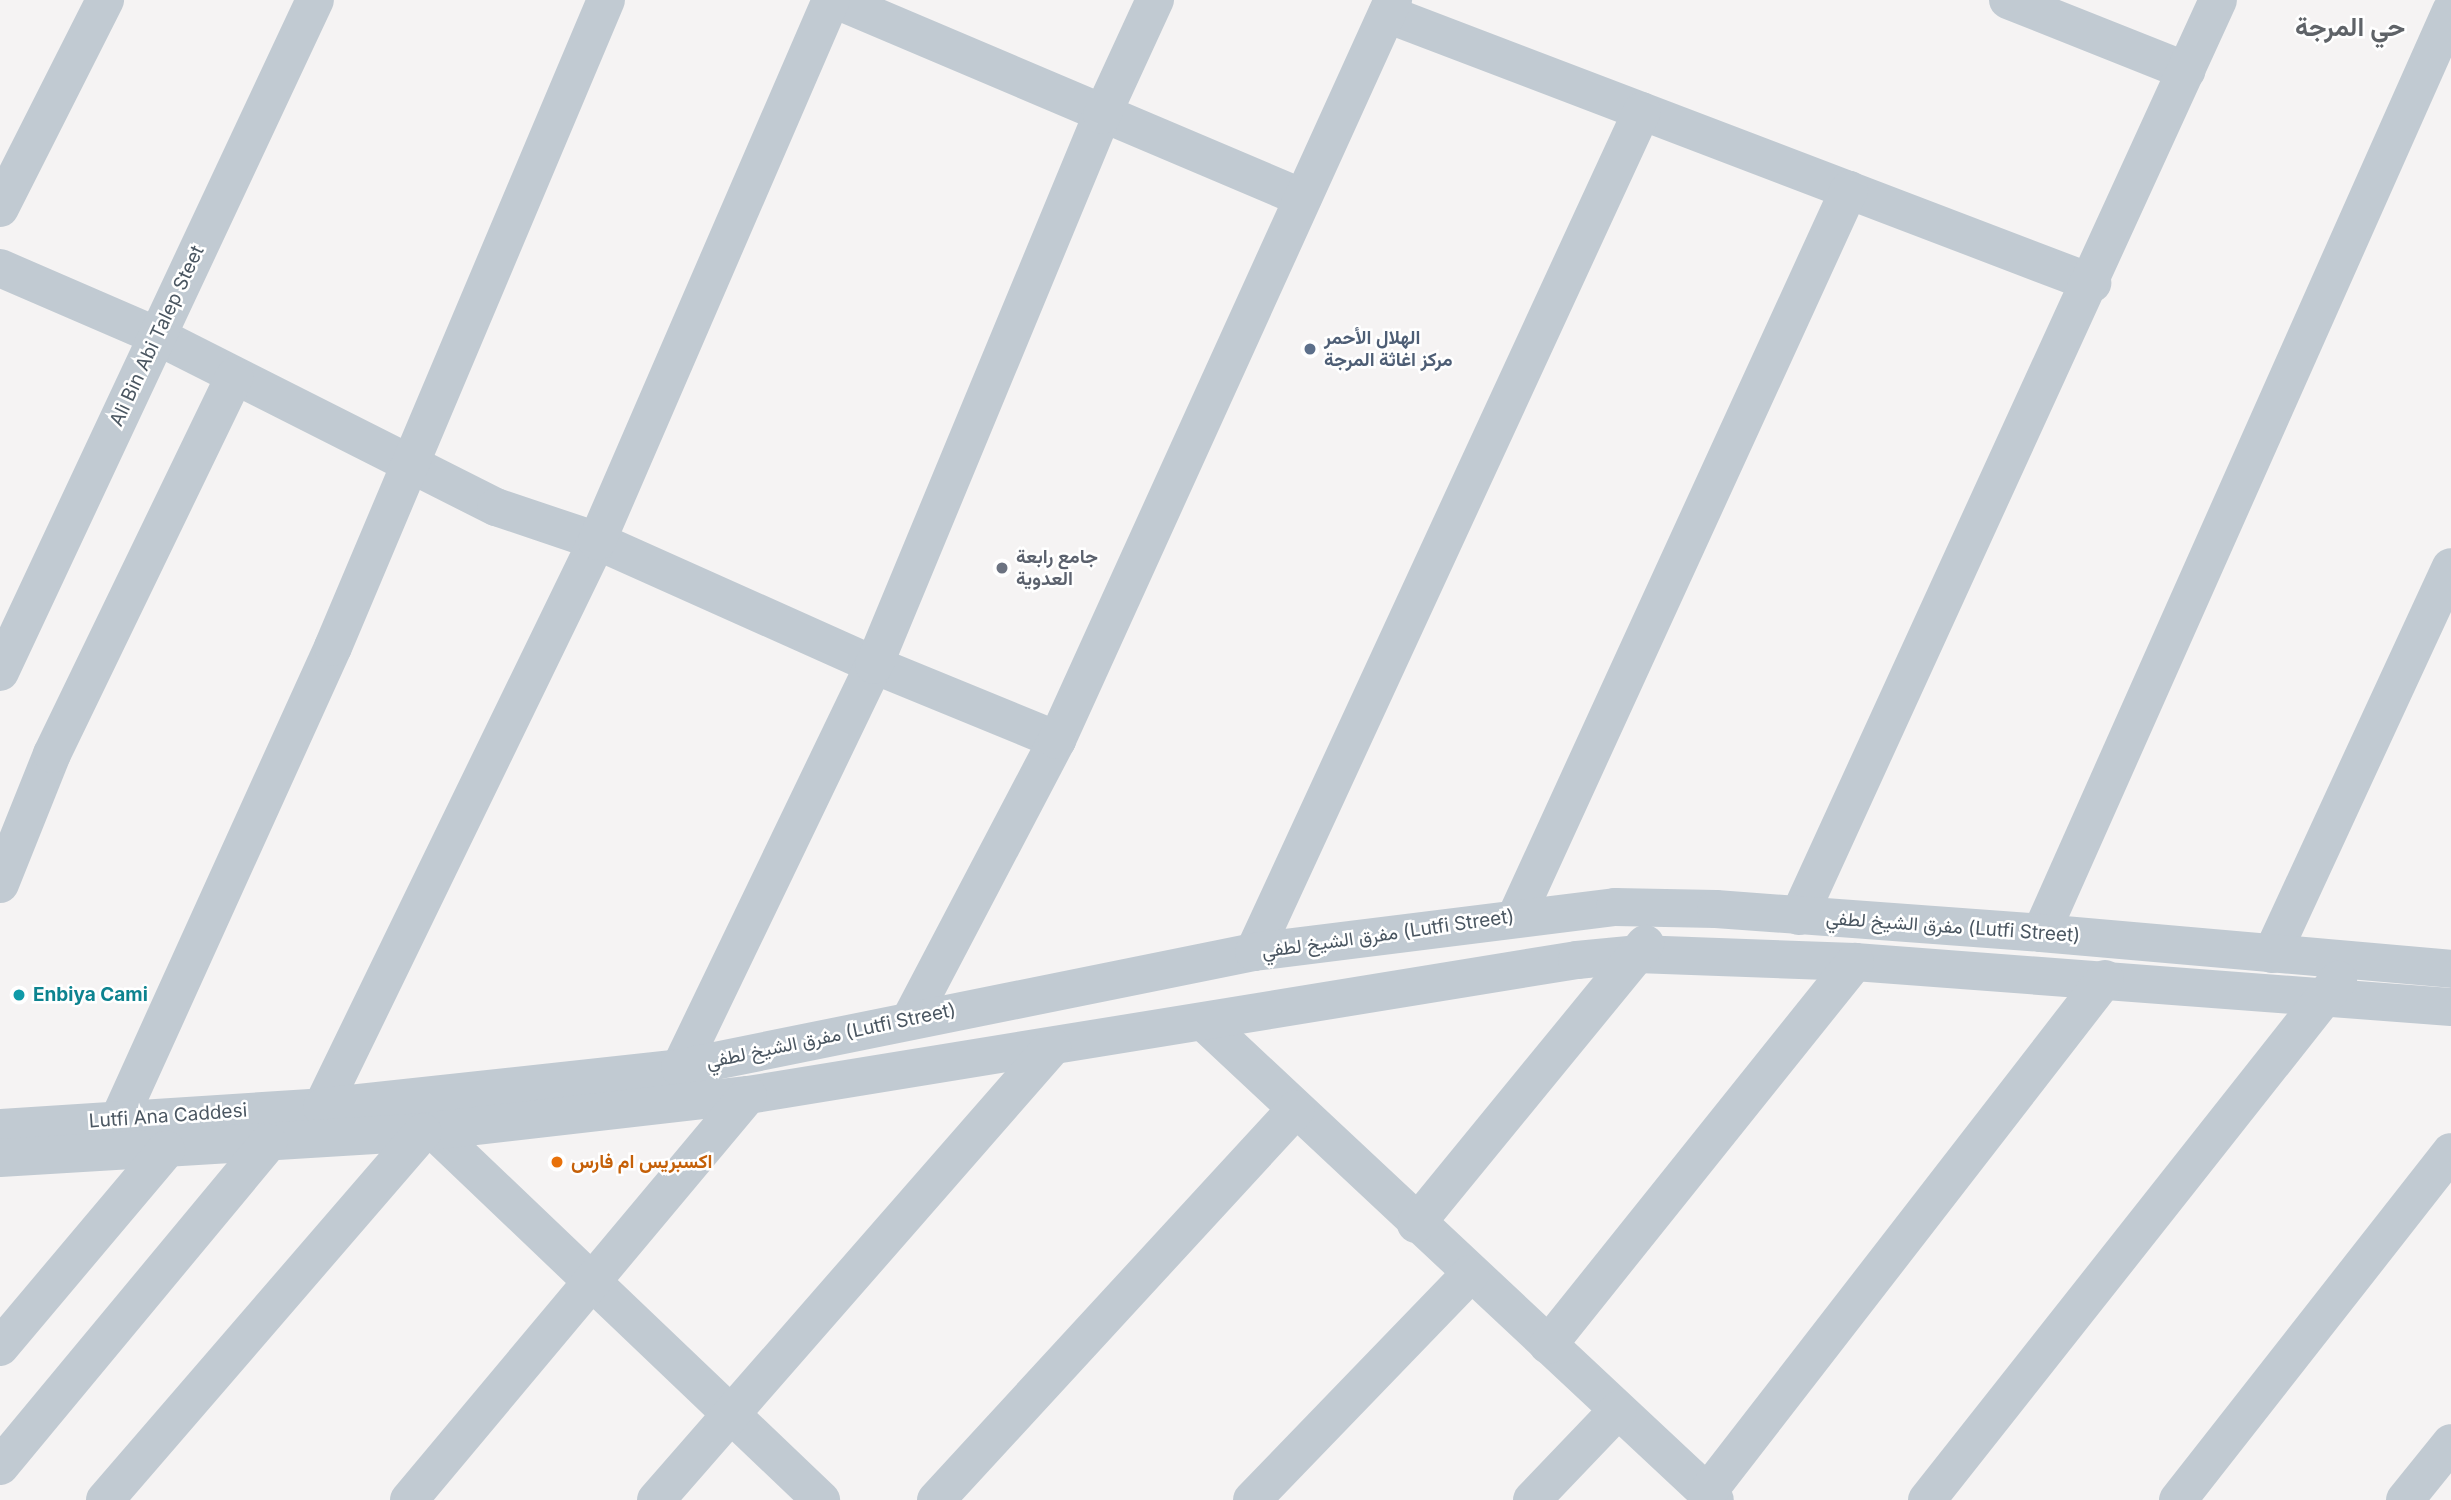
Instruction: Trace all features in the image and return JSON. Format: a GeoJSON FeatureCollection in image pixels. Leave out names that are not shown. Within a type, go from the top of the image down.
{"type":"FeatureCollection","features":[{"type":"Feature","properties":{"kind":"street"},"geometry":{"type":"LineString","coordinates":[[0,208],[105,0]]}},
{"type":"Feature","properties":{"kind":"street","name":"Ali Bin Abi Talep Steet"},"geometry":{"type":"LineString","coordinates":[[0,672],[315,0]]}},
{"type":"Feature","properties":{"kind":"street"},"geometry":{"type":"LineString","coordinates":[[119,1119],[411,465],[606,0]]}},
{"type":"Feature","properties":{"kind":"street"},"geometry":{"type":"LineString","coordinates":[[329,1106],[597,541],[831,0]]}},
{"type":"Feature","properties":{"kind":"street"},"geometry":{"type":"LineString","coordinates":[[836,0],[1303,198]]}},
{"type":"Feature","properties":{"kind":"street"},"geometry":{"type":"LineString","coordinates":[[680,1068],[874,665],[1102,115],[1155,0]]}},
{"type":"Feature","properties":{"kind":"street"},"geometry":{"type":"LineString","coordinates":[[2008,0],[2186,71]]}},
{"type":"Feature","properties":{"kind":"street"},"geometry":{"type":"LineString","coordinates":[[1799,916],[2092,283],[2218,0]]}},
{"type":"Feature","properties":{"kind":"street"},"geometry":{"type":"LineString","coordinates":[[911,1018],[1057,740],[1390,7],[1642,111],[2092,283]]}},
{"type":"Feature","properties":{"kind":"street"},"geometry":{"type":"LineString","coordinates":[[2041,933],[2451,11]]}},
{"type":"Feature","properties":{"kind":"street"},"geometry":{"type":"LineString","coordinates":[[1254,952],[1642,111]]}},
{"type":"Feature","properties":{"kind":"street"},"geometry":{"type":"LineString","coordinates":[[1516,917],[1849,190]]}},
{"type":"Feature","properties":{"kind":"street"},"geometry":{"type":"LineString","coordinates":[[0,268],[157,336],[496,507],[597,541],[874,665],[1057,740]]}},
{"type":"Feature","properties":{"kind":"street"},"geometry":{"type":"LineString","coordinates":[[0,884],[52,754],[234,377]]}},
{"type":"Feature","properties":{"kind":"street"},"geometry":{"type":"LineString","coordinates":[[2272,954],[2451,568]]}},
{"type":"Feature","properties":{"kind":"street","name":"مفرق الشيخ لطفي (Lutfi Street)"},"geometry":{"type":"LineString","coordinates":[[329,1106],[680,1068],[911,1018],[1254,952],[1516,917],[1615,907],[1672,908],[2041,933],[2451,969]]}},
{"type":"Feature","properties":{"kind":"street"},"geometry":{"type":"LineString","coordinates":[[1416,1224],[1672,908]]}},
{"type":"Feature","properties":{"kind":"street"},"geometry":{"type":"LineString","coordinates":[[0,1158],[428,1132],[748,1095],[1205,1023],[1577,960],[1637,954],[1855,962],[2451,1007]]}},
{"type":"Feature","properties":{"kind":"street"},"geometry":{"type":"LineString","coordinates":[[1927,1500],[2329,996],[2349,961]]}},
{"type":"Feature","properties":{"kind":"street"},"geometry":{"type":"LineString","coordinates":[[1548,1345],[1855,962]]}},
{"type":"Feature","properties":{"kind":"street"},"geometry":{"type":"LineString","coordinates":[[1205,1023],[1416,1224],[1711,1497],[2105,979]]}},
{"type":"Feature","properties":{"kind":"street"},"geometry":{"type":"LineString","coordinates":[[656,1500],[1052,1047]]}},
{"type":"Feature","properties":{"kind":"street"},"geometry":{"type":"LineString","coordinates":[[409,1500],[592,1286],[748,1095]]}},
{"type":"Feature","properties":{"kind":"street","name":"Lutfi Ana Caddesi"},"geometry":{"type":"LineString","coordinates":[[0,1129],[329,1106]]}},
{"type":"Feature","properties":{"kind":"street"},"geometry":{"type":"LineString","coordinates":[[936,1500],[1296,1110]]}},
{"type":"Feature","properties":{"kind":"street"},"geometry":{"type":"LineString","coordinates":[[428,1132],[821,1500]]}},
{"type":"Feature","properties":{"kind":"street"},"geometry":{"type":"LineString","coordinates":[[105,1500],[428,1132]]}},
{"type":"Feature","properties":{"kind":"street"},"geometry":{"type":"LineString","coordinates":[[0,1466],[268,1143]]}},
{"type":"Feature","properties":{"kind":"street"},"geometry":{"type":"LineString","coordinates":[[0,1348],[166,1150]]}},
{"type":"Feature","properties":{"kind":"street"},"geometry":{"type":"LineString","coordinates":[[2178,1500],[2451,1152]]}},
{"type":"Feature","properties":{"kind":"street"},"geometry":{"type":"LineString","coordinates":[[1252,1500],[1470,1274]]}},
{"type":"Feature","properties":{"kind":"street"},"geometry":{"type":"LineString","coordinates":[[1532,1500],[1618,1410]]}},
{"type":"Feature","properties":{"kind":"street"},"geometry":{"type":"LineString","coordinates":[[2405,1500],[2451,1443]]}},
{"type":"Feature","properties":{"kind":"place","name":"الهلال الأحمر مركز اغاثة المرجة"},"geometry":{"type":"Point","coordinates":[1310,349]}},
{"type":"Feature","properties":{"kind":"place","name":"جامع رابعة العدوية"},"geometry":{"type":"Point","coordinates":[1002,568]}},
{"type":"Feature","properties":{"kind":"place","name":"Enbiya Cami"},"geometry":{"type":"Point","coordinates":[19,995]}},
{"type":"Feature","properties":{"kind":"place","name":"اكسبريس ام فارس"},"geometry":{"type":"Point","coordinates":[557,1162]}},
{"type":"Feature","properties":{"kind":"district","name":"حي المرجة"},"geometry":{"type":"Point","coordinates":[2350,27]}}]}
